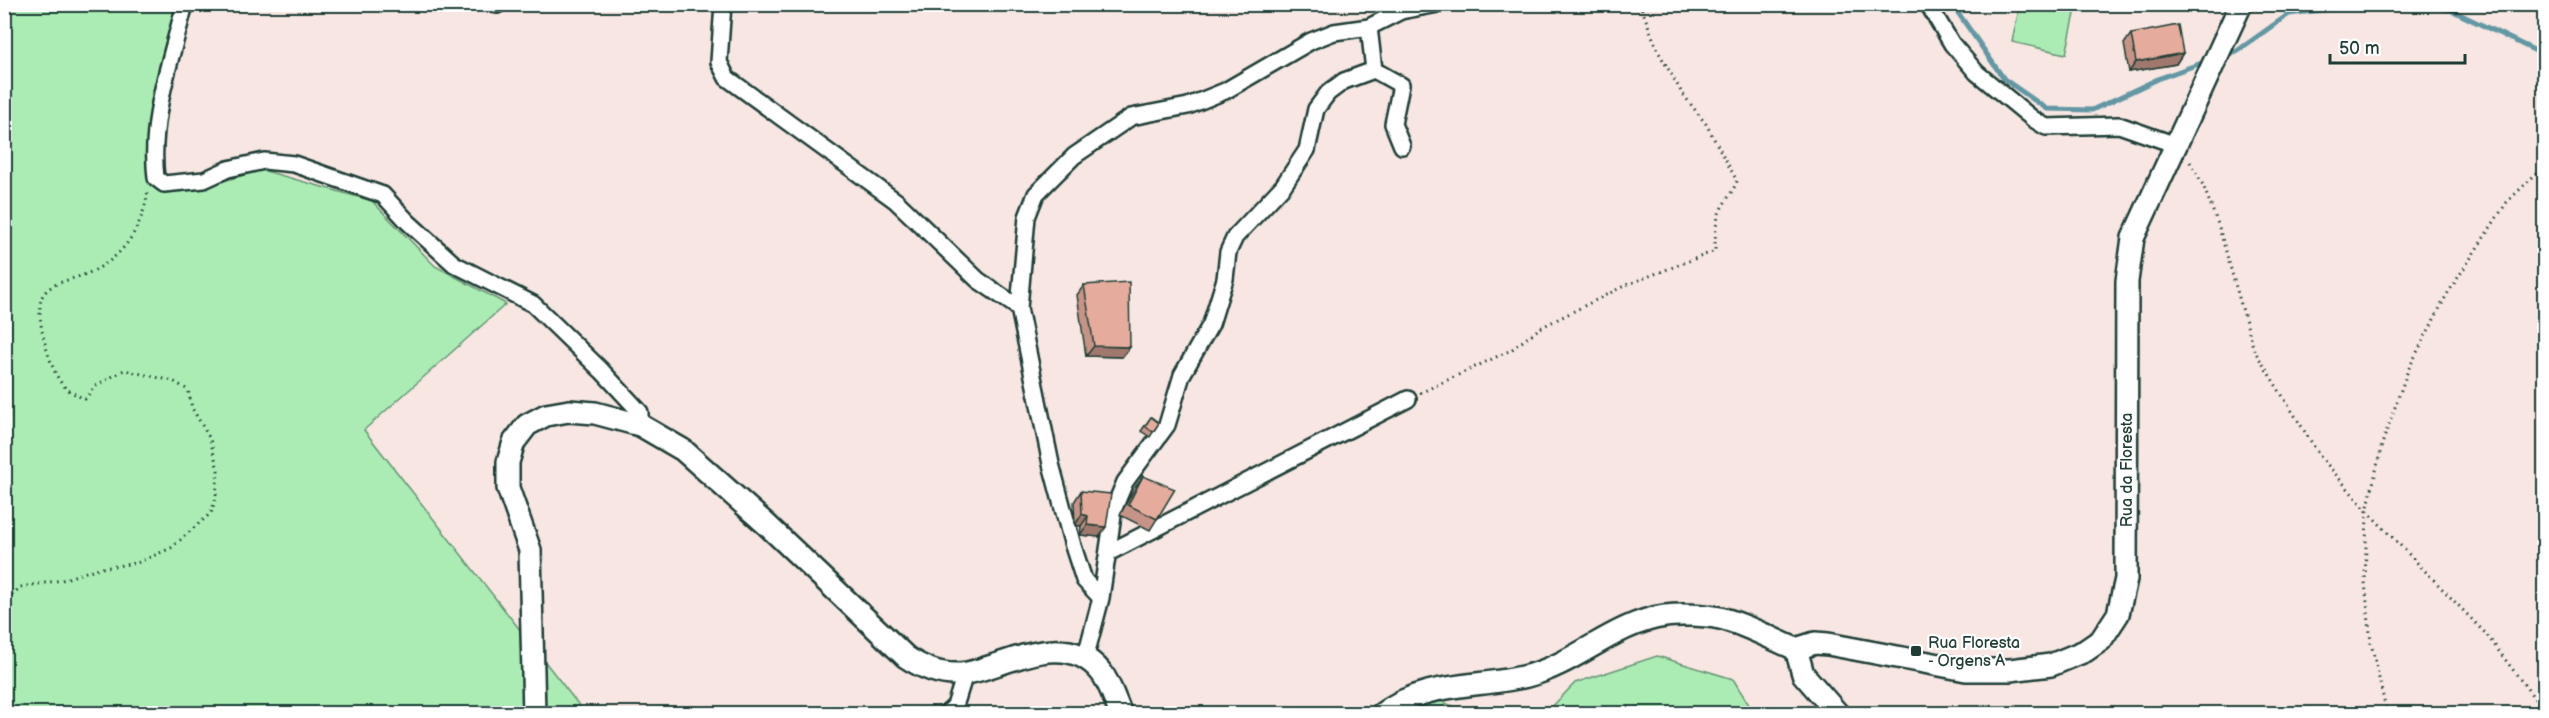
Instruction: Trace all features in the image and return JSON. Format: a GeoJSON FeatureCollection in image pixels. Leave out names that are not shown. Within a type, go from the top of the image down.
{"type":"FeatureCollection","features":[{"type":"Feature","properties":{"kind":"street"},"geometry":{"type":"LineString","coordinates":[[185,4],[163,91],[154,157],[156,178],[164,184],[204,180],[228,169],[264,162],[294,164],[383,195],[408,222],[454,264],[533,304],[602,371],[640,412],[640,425]]}},
{"type":"Feature","properties":{"kind":"street"},"geometry":{"type":"LineString","coordinates":[[723,4],[720,62],[727,78],[896,201],[978,280],[1019,309]]}},
{"type":"Feature","properties":{"kind":"street"},"geometry":{"type":"LineString","coordinates":[[1101,598],[1084,580],[1073,546],[1051,464],[1019,309],[1027,217],[1036,194],[1074,156],[1131,117],[1188,106],[1225,91],[1311,41],[1334,32],[1370,27],[1401,10],[1438,4]]}},
{"type":"Feature","properties":{"kind":"street"},"geometry":{"type":"LineString","coordinates":[[1928,4],[1952,44],[1977,73],[2046,127],[2119,125],[2175,145]]}},
{"type":"Feature","properties":{"kind":"street","name":"Rua da Floresta"},"geometry":{"type":"LineString","coordinates":[[1797,649],[1815,643],[1828,644],[1966,670],[2010,670],[2051,665],[2085,651],[2101,640],[2118,614],[2126,579],[2127,281],[2133,238],[2241,4]]}},
{"type":"Feature","properties":{"kind":"street"},"geometry":{"type":"LineString","coordinates":[[1370,27],[1374,70]]}},
{"type":"Feature","properties":{"kind":"street"},"geometry":{"type":"LineString","coordinates":[[1085,659],[1101,598],[1114,508],[1125,482],[1167,425],[1182,375],[1211,324],[1226,279],[1228,252],[1235,237],[1283,186],[1307,150],[1317,109],[1328,93],[1344,81],[1374,70],[1401,85],[1393,124],[1402,146]]}},
{"type":"Feature","properties":{"kind":"street"},"geometry":{"type":"LineString","coordinates":[[1108,553],[1408,399]]}},
{"type":"Feature","properties":{"kind":"street"},"geometry":{"type":"LineString","coordinates":[[534,714],[530,550],[508,488],[508,462],[514,441],[527,425],[546,415],[569,411],[595,413],[640,425],[683,450],[766,524],[906,657],[923,669],[965,674],[1042,651],[1063,651],[1085,659],[1101,672],[1121,714]]}},
{"type":"Feature","properties":{"kind":"street"},"geometry":{"type":"LineString","coordinates":[[1383,714],[1395,704],[1420,693],[1527,676],[1563,664],[1634,624],[1666,616],[1720,618],[1797,649],[1803,674],[1838,714]]}},
{"type":"Feature","properties":{"kind":"street"},"geometry":{"type":"LineString","coordinates":[[946,714],[955,706],[965,674]]}},
{"type":"Feature","properties":{"kind":"path"},"geometry":{"type":"LineString","coordinates":[[1408,399],[1511,350],[1540,328],[1626,285],[1715,251],[1720,211],[1732,195],[1737,181],[1706,124],[1682,93],[1658,51],[1640,4]]}},
{"type":"Feature","properties":{"kind":"path"},"geometry":{"type":"LineString","coordinates":[[2175,145],[2192,164],[2207,195],[2218,224],[2254,350],[2320,456],[2367,511],[2487,634],[2544,711]]}},
{"type":"Feature","properties":{"kind":"path"},"geometry":{"type":"LineString","coordinates":[[2387,714],[2371,644],[2365,582],[2367,511],[2382,444],[2408,370],[2446,296],[2508,202],[2544,166]]}},
{"type":"Feature","properties":{"kind":"path"},"geometry":{"type":"LineString","coordinates":[[4,604],[20,587],[62,580],[95,569],[137,563],[171,548],[212,513],[218,470],[210,439],[192,408],[188,390],[173,381],[124,370],[95,386],[85,399],[74,395],[62,383],[51,365],[39,314],[43,296],[55,285],[88,274],[117,256],[130,240],[145,212],[148,190]]}},
{"type":"Feature","properties":{"kind":"path"},"geometry":{"type":"LineString","coordinates":[[4,689],[7,714]]}},
{"type":"Feature","properties":{"kind":"green space"},"geometry":{"type":"Polygon","coordinates":[[[4,5],[195,5],[167,55],[148,172],[160,191],[213,184],[262,170],[372,201],[435,266],[506,304],[364,430],[585,713],[5,713],[4,5]]]}},
{"type":"Feature","properties":{"kind":"green space"},"geometry":{"type":"Polygon","coordinates":[[[2020,5],[2077,5],[2066,54],[2012,42],[2020,5]]]}},
{"type":"Feature","properties":{"kind":"green space"},"geometry":{"type":"Polygon","coordinates":[[[1657,656],[1733,679],[1754,713],[1546,713],[1575,683],[1657,656]]]}},
{"type":"Feature","properties":{"kind":"green space"},"geometry":{"type":"Polygon","coordinates":[[[1420,693],[1470,713],[1386,714],[1420,693]]]}},
{"type":"Feature","properties":{"kind":"building"},"geometry":{"type":"Polygon","coordinates":[[[2178,25],[2183,53],[2136,62],[2131,34],[2178,25]]]}},
{"type":"Feature","properties":{"kind":"building"},"geometry":{"type":"Polygon","coordinates":[[[1129,282],[1130,347],[1094,346],[1084,285],[1129,282]]]}},
{"type":"Feature","properties":{"kind":"building"},"geometry":{"type":"Polygon","coordinates":[[[1151,417],[1159,423],[1153,432],[1145,426],[1151,417]]]}},
{"type":"Feature","properties":{"kind":"building"},"geometry":{"type":"Polygon","coordinates":[[[1143,476],[1175,489],[1157,519],[1128,505],[1143,476]]]}},
{"type":"Feature","properties":{"kind":"building"},"geometry":{"type":"Polygon","coordinates":[[[1081,491],[1111,494],[1106,527],[1087,525],[1088,516],[1082,514],[1081,491]]]}},
{"type":"Feature","properties":{"kind":"waterway"},"geometry":{"type":"LineString","coordinates":[[1952,4],[2004,79],[2047,109],[2092,110],[2160,78],[2207,61]]}},
{"type":"Feature","properties":{"kind":"waterway"},"geometry":{"type":"LineString","coordinates":[[2225,55],[2237,51],[2289,14],[2371,4]]}},
{"type":"Feature","properties":{"kind":"waterway"},"geometry":{"type":"LineString","coordinates":[[2410,4],[2451,10],[2544,55]]}},
{"type":"Feature","properties":{"kind":"place","name":"Rua Floresta - Orgens A"},"geometry":{"type":"Point","coordinates":[1916,651]}}]}
